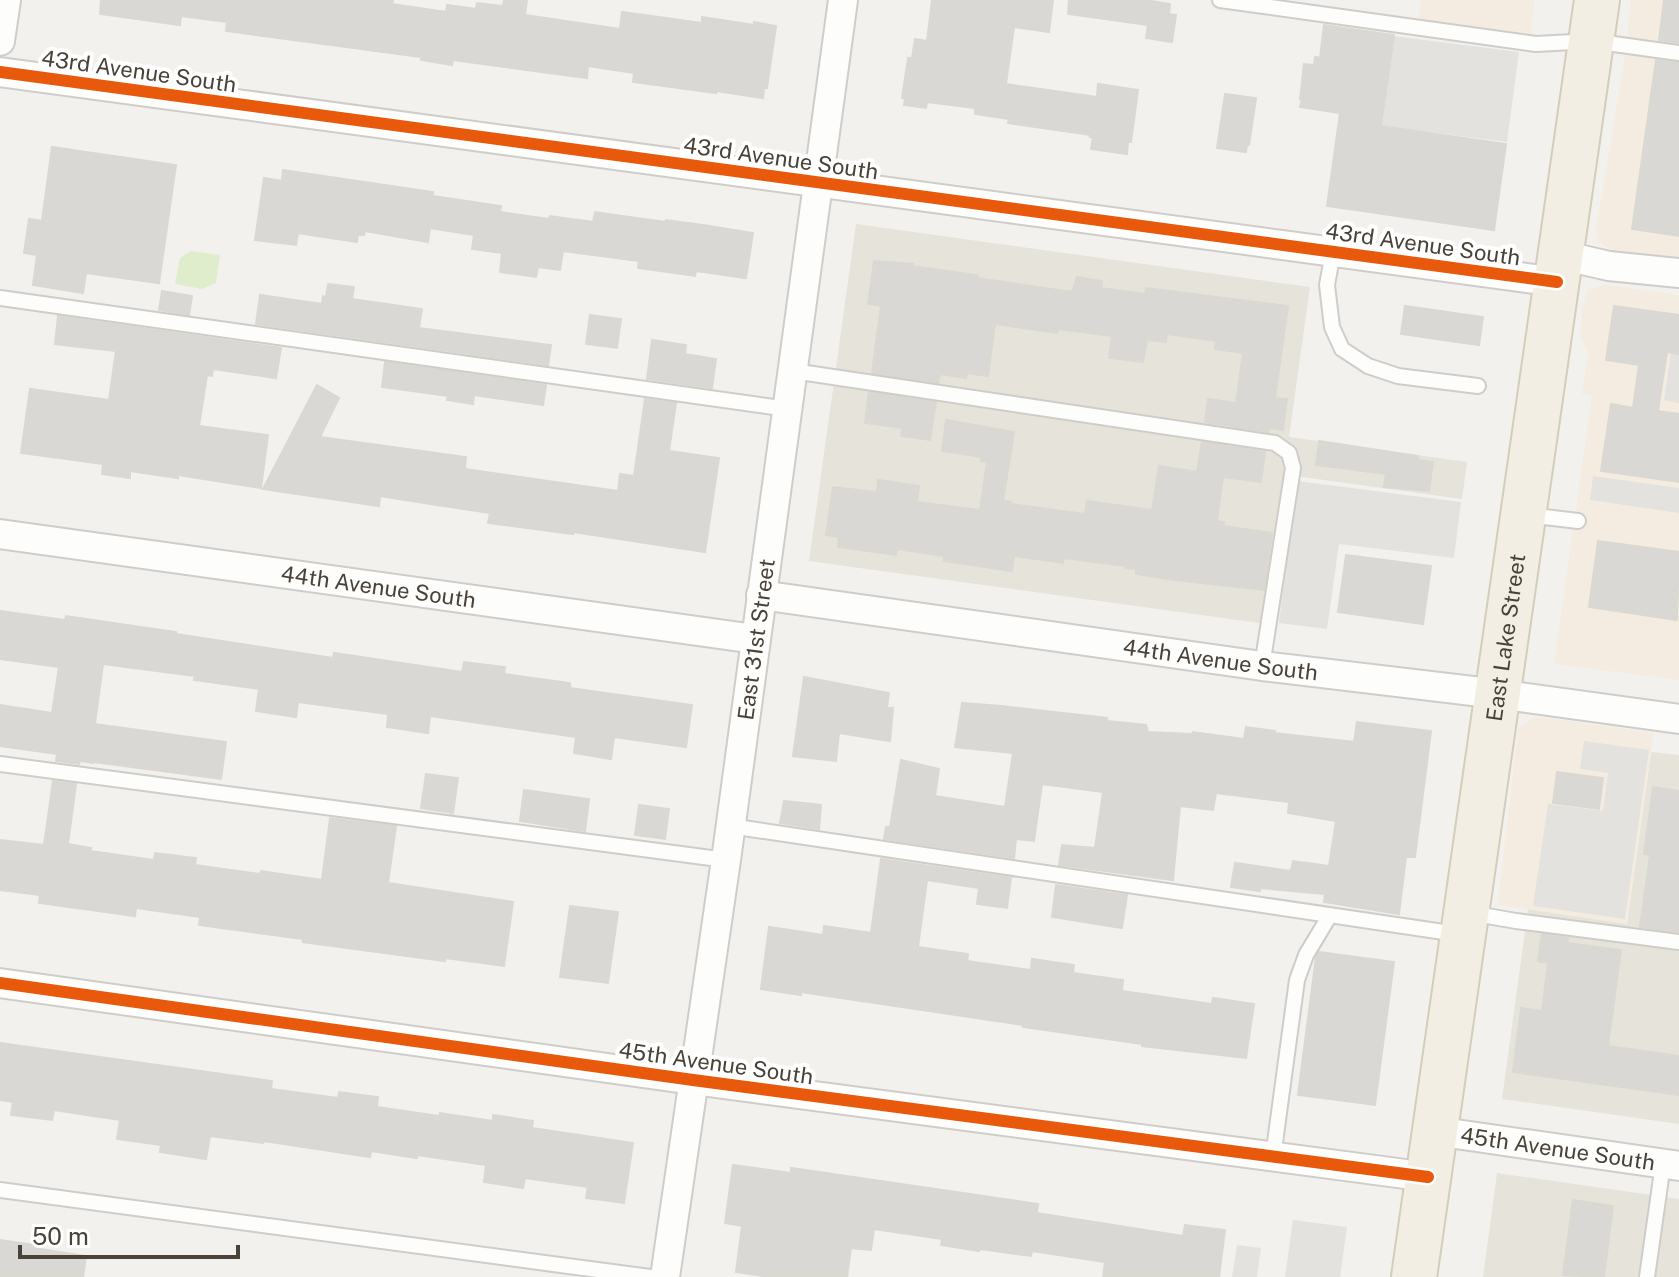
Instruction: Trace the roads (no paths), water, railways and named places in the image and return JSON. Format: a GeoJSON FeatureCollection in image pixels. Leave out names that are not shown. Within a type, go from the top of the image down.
{"type":"FeatureCollection","features":[{"type":"Feature","properties":{"kind":"main road","name":"East Lake Street"},"geometry":{"type":"LineString","coordinates":[[1414,1277],[1594,20]]}},
{"type":"Feature","properties":{"kind":"street"},"geometry":{"type":"LineString","coordinates":[[0,41],[6,0]]}},
{"type":"Feature","properties":{"kind":"street","name":"East 31st Street"},"geometry":{"type":"LineString","coordinates":[[665,1277],[726,860],[843,0]]}},
{"type":"Feature","properties":{"kind":"street","name":"43rd Avenue South"},"geometry":{"type":"LineString","coordinates":[[0,72],[1333,252],[1559,268],[1609,266],[1679,273]]}},
{"type":"Feature","properties":{"kind":"street","name":"44th Avenue South"},"geometry":{"type":"LineString","coordinates":[[0,534],[755,639]]}},
{"type":"Feature","properties":{"kind":"street","name":"44th Avenue South"},"geometry":{"type":"LineString","coordinates":[[761,595],[1262,666],[1679,719]]}},
{"type":"Feature","properties":{"kind":"street","name":"45th Avenue South"},"geometry":{"type":"LineString","coordinates":[[0,983],[693,1080],[1428,1177]]}},
{"type":"Feature","properties":{"kind":"street","name":"45th Avenue South"},"geometry":{"type":"LineString","coordinates":[[1435,1131],[1671,1165]]}},
{"type":"Feature","properties":{"kind":"lane"},"geometry":{"type":"LineString","coordinates":[[1220,0],[1536,44],[1594,20],[1679,53]]}},
{"type":"Feature","properties":{"kind":"lane"},"geometry":{"type":"LineString","coordinates":[[1333,252],[1327,285],[1332,327],[1342,349],[1368,366],[1398,376],[1478,386]]}},
{"type":"Feature","properties":{"kind":"lane"},"geometry":{"type":"LineString","coordinates":[[0,298],[788,409]]}},
{"type":"Feature","properties":{"kind":"lane"},"geometry":{"type":"LineString","coordinates":[[793,371],[1275,443],[1289,453],[1293,468],[1262,666]]}},
{"type":"Feature","properties":{"kind":"lane"},"geometry":{"type":"LineString","coordinates":[[1524,514],[1578,521]]}},
{"type":"Feature","properties":{"kind":"lane"},"geometry":{"type":"LineString","coordinates":[[0,764],[726,860]]}},
{"type":"Feature","properties":{"kind":"lane"},"geometry":{"type":"LineString","coordinates":[[730,826],[1330,915],[1466,924],[1516,921],[1679,942]]}},
{"type":"Feature","properties":{"kind":"lane"},"geometry":{"type":"LineString","coordinates":[[1273,1157],[1297,980],[1306,955],[1330,915]]}},
{"type":"Feature","properties":{"kind":"lane"},"geometry":{"type":"LineString","coordinates":[[1647,1277],[1671,1165]]}},
{"type":"Feature","properties":{"kind":"lane"},"geometry":{"type":"LineString","coordinates":[[0,1190],[650,1277]]}}]}
